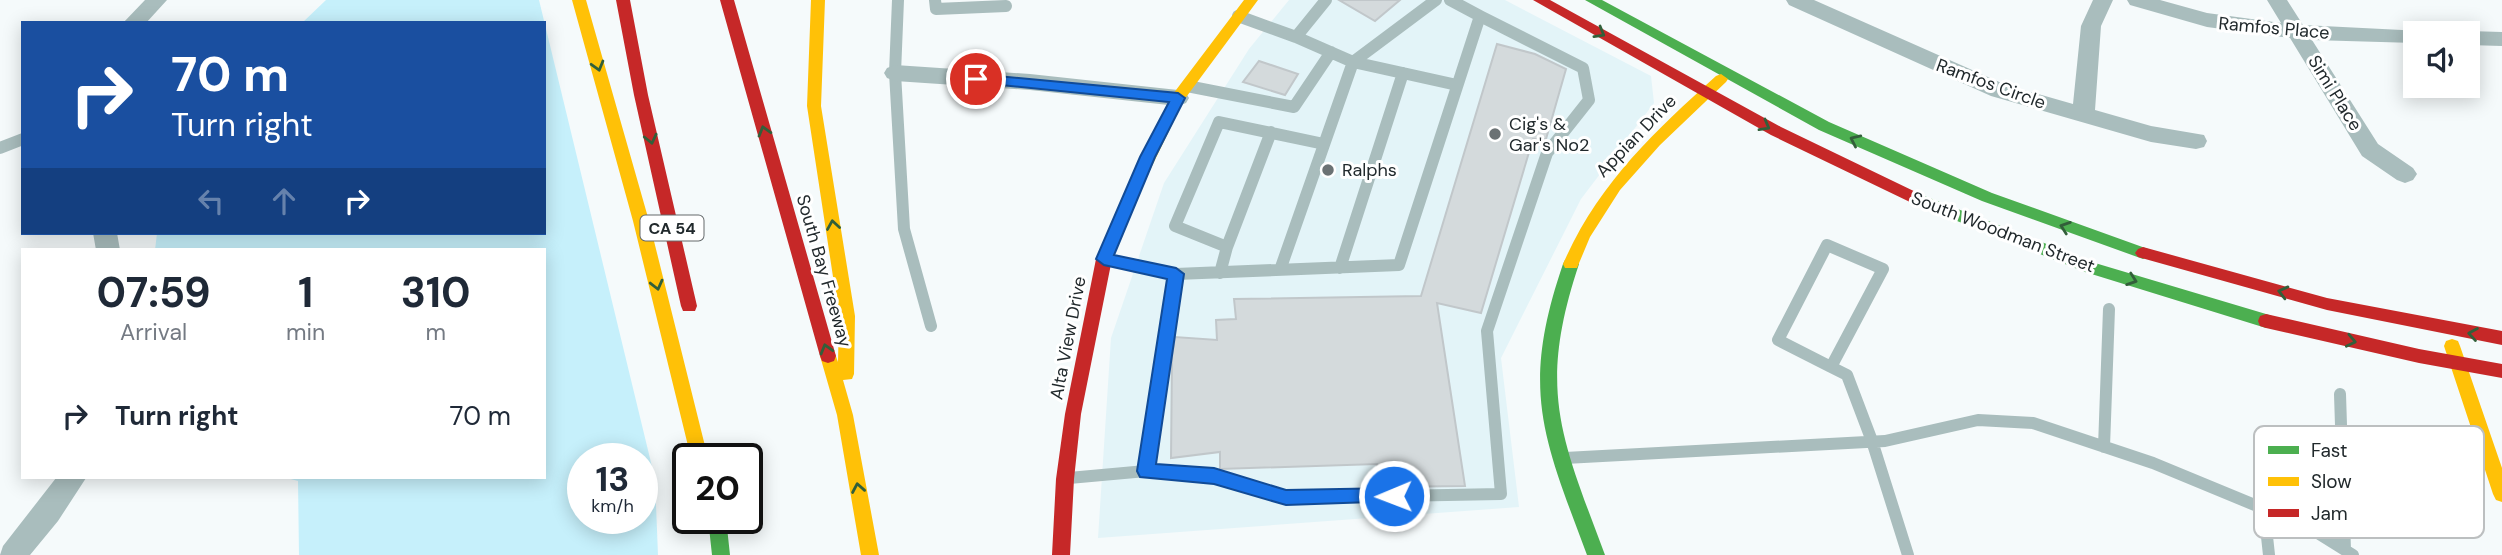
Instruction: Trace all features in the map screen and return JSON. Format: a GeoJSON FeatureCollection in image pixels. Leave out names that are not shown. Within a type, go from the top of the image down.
{"type":"FeatureCollection","features":[{"type":"Feature","properties":{"kind":"main road"},"geometry":{"type":"LineString","coordinates":[[579,0],[641,221],[696,443]]}},
{"type":"Feature","properties":{"kind":"main road","name":"CA 54"},"geometry":{"type":"LineString","coordinates":[[623,0],[641,95],[694,327]]}},
{"type":"Feature","properties":{"kind":"main road","name":"South Bay Freeway"},"geometry":{"type":"LineString","coordinates":[[727,0],[845,415],[870,555]]}},
{"type":"Feature","properties":{"kind":"main road"},"geometry":{"type":"LineString","coordinates":[[818,0],[814,106],[847,316],[845,415]]}},
{"type":"Feature","properties":{"kind":"main road","name":"Alta View Drive"},"geometry":{"type":"LineString","coordinates":[[1061,555],[1065,479],[1073,414],[1104,259],[1147,157],[1182,92],[1251,0]]}},
{"type":"Feature","properties":{"kind":"main road","name":"South Woodman Street"},"geometry":{"type":"LineString","coordinates":[[1540,0],[1856,172],[2061,256],[2237,312],[2339,338],[2502,371]]}},
{"type":"Feature","properties":{"kind":"main road","name":"South Woodman Street"},"geometry":{"type":"LineString","coordinates":[[1592,0],[1821,125],[1984,197],[2062,226],[2165,261],[2261,287],[2445,330],[2502,338]]}},
{"type":"Feature","properties":{"kind":"main road","name":"Appian Drive"},"geometry":{"type":"LineString","coordinates":[[1596,555],[1561,458],[1548,404],[1554,326],[1568,269],[1592,218],[1622,174],[1726,74]]}},
{"type":"Feature","properties":{"kind":"main road"},"geometry":{"type":"LineString","coordinates":[[2445,330],[2480,426]]}},
{"type":"Feature","properties":{"kind":"main road"},"geometry":{"type":"LineString","coordinates":[[704,406],[708,443]]}},
{"type":"Feature","properties":{"kind":"main road"},"geometry":{"type":"LineString","coordinates":[[2484,440],[2502,494]]}},
{"type":"Feature","properties":{"kind":"street"},"geometry":{"type":"LineString","coordinates":[[135,21],[157,0]]}},
{"type":"Feature","properties":{"kind":"street","name":"Ramfos Circle"},"geometry":{"type":"LineString","coordinates":[[1796,0],[1999,91],[2168,139],[2196,141]]}},
{"type":"Feature","properties":{"kind":"street"},"geometry":{"type":"LineString","coordinates":[[2083,116],[2091,26],[2103,0]]}},
{"type":"Feature","properties":{"kind":"street","name":"Ramfos Place"},"geometry":{"type":"LineString","coordinates":[[2137,0],[2212,22],[2297,32],[2403,36]]}},
{"type":"Feature","properties":{"kind":"street","name":"Simi Place"},"geometry":{"type":"LineString","coordinates":[[2277,0],[2370,150],[2405,174]]}},
{"type":"Feature","properties":{"kind":"street"},"geometry":{"type":"LineString","coordinates":[[2480,38],[2502,39]]}},
{"type":"Feature","properties":{"kind":"street"},"geometry":{"type":"LineString","coordinates":[[895,74],[1182,92]]}},
{"type":"Feature","properties":{"kind":"street"},"geometry":{"type":"LineString","coordinates":[[13,555],[71,479]]}},
{"type":"Feature","properties":{"kind":"lane"},"geometry":{"type":"LineString","coordinates":[[898,0],[895,74],[904,229],[931,326]]}},
{"type":"Feature","properties":{"kind":"lane"},"geometry":{"type":"LineString","coordinates":[[935,0],[936,9],[1006,6]]}},
{"type":"Feature","properties":{"kind":"lane"},"geometry":{"type":"LineString","coordinates":[[1296,37],[1326,0]]}},
{"type":"Feature","properties":{"kind":"lane"},"geometry":{"type":"LineString","coordinates":[[1280,270],[1353,62],[1436,0]]}},
{"type":"Feature","properties":{"kind":"lane"},"geometry":{"type":"LineString","coordinates":[[1065,479],[1146,471],[1214,476],[1286,498],[1501,494],[1487,331],[1546,153],[1589,100],[1583,68],[1450,0]]}},
{"type":"Feature","properties":{"kind":"lane"},"geometry":{"type":"LineString","coordinates":[[1238,16],[1353,62],[1457,85]]}},
{"type":"Feature","properties":{"kind":"lane"},"geometry":{"type":"LineString","coordinates":[[1104,259],[1176,274],[1399,265],[1479,16]]}},
{"type":"Feature","properties":{"kind":"lane"},"geometry":{"type":"LineString","coordinates":[[1182,92],[1294,107],[1331,52]]}},
{"type":"Feature","properties":{"kind":"lane"},"geometry":{"type":"LineString","coordinates":[[1340,268],[1403,73]]}},
{"type":"Feature","properties":{"kind":"lane"},"geometry":{"type":"LineString","coordinates":[[1227,247],[1175,226],[1219,122],[1324,144]]}},
{"type":"Feature","properties":{"kind":"lane"},"geometry":{"type":"LineString","coordinates":[[1220,273],[1227,247],[1271,132]]}},
{"type":"Feature","properties":{"kind":"lane"},"geometry":{"type":"LineString","coordinates":[[0,148],[21,140]]}},
{"type":"Feature","properties":{"kind":"lane"},"geometry":{"type":"LineString","coordinates":[[1831,367],[1883,269],[1828,245],[1777,340],[1831,367],[1847,375],[1872,441],[1908,555]]}},
{"type":"Feature","properties":{"kind":"lane"},"geometry":{"type":"LineString","coordinates":[[1146,471],[1176,274]]}},
{"type":"Feature","properties":{"kind":"lane"},"geometry":{"type":"LineString","coordinates":[[2104,447],[2109,309]]}},
{"type":"Feature","properties":{"kind":"lane"},"geometry":{"type":"LineString","coordinates":[[2340,394],[2342,426]]}},
{"type":"Feature","properties":{"kind":"lane"},"geometry":{"type":"LineString","coordinates":[[1561,458],[1872,441],[1979,420],[2033,424],[2153,463],[2254,505]]}},
{"type":"Feature","properties":{"kind":"lane"},"geometry":{"type":"LineString","coordinates":[[2326,538],[2349,552]]}},
{"type":"Feature","properties":{"kind":"shaded area"},"geometry":{"type":"Polygon","coordinates":[[[326,0],[539,0],[544,21],[304,21],[326,0]]]}},
{"type":"Feature","properties":{"kind":"shaded area"},"geometry":{"type":"Polygon","coordinates":[[[1289,0],[1505,0],[1651,76],[1654,103],[1581,199],[1501,358],[1519,507],[1098,538],[1111,338],[1164,183],[1249,49],[1289,0]]]}},
{"type":"Feature","properties":{"kind":"shaded area"},"geometry":{"type":"Polygon","coordinates":[[[546,29],[646,443],[567,443],[567,534],[657,534],[658,555],[299,555],[298,481],[291,479],[546,479],[546,248],[155,248],[157,235],[546,235],[546,29]]]}},
{"type":"Feature","properties":{"kind":"building"},"geometry":{"type":"Polygon","coordinates":[[[1339,0],[1400,0],[1375,21],[1339,0]]]}},
{"type":"Feature","properties":{"kind":"building"},"geometry":{"type":"Polygon","coordinates":[[[1497,44],[1535,54],[1566,69],[1546,139],[1533,139],[1481,313],[1437,303],[1465,486],[1380,487],[1377,464],[1220,469],[1220,452],[1171,458],[1172,356],[1175,337],[1217,340],[1216,320],[1236,319],[1234,299],[1421,296],[1497,44]]]}},
{"type":"Feature","properties":{"kind":"building"},"geometry":{"type":"Polygon","coordinates":[[[1259,61],[1298,74],[1285,95],[1243,82],[1259,61]]]}},
{"type":"Feature","properties":{"kind":"traffic: fast"},"geometry":{"type":"LineString","coordinates":[[1592,0],[1824,126],[1987,197],[2143,253]]}},
{"type":"Feature","properties":{"kind":"traffic: fast"},"geometry":{"type":"LineString","coordinates":[[1917,199],[2091,268],[2266,321]]}},
{"type":"Feature","properties":{"kind":"traffic: fast"},"geometry":{"type":"LineString","coordinates":[[1571,264],[1552,331],[1547,366],[1548,401],[1555,441],[1596,555]]}},
{"type":"Feature","properties":{"kind":"traffic: fast"},"geometry":{"type":"LineString","coordinates":[[719,534],[721,555]]}},
{"type":"Feature","properties":{"kind":"traffic: slow"},"geometry":{"type":"LineString","coordinates":[[579,0],[641,221],[696,443]]}},
{"type":"Feature","properties":{"kind":"traffic: slow"},"geometry":{"type":"LineString","coordinates":[[818,0],[814,106],[847,316],[846,374]]}},
{"type":"Feature","properties":{"kind":"traffic: slow"},"geometry":{"type":"LineString","coordinates":[[1132,193],[1178,98],[1251,0]]}},
{"type":"Feature","properties":{"kind":"traffic: slow"},"geometry":{"type":"LineString","coordinates":[[1571,264],[1583,236],[1615,186],[1655,141],[1721,79]]}},
{"type":"Feature","properties":{"kind":"traffic: slow"},"geometry":{"type":"LineString","coordinates":[[2452,346],[2479,426]]}},
{"type":"Feature","properties":{"kind":"traffic: slow"},"geometry":{"type":"LineString","coordinates":[[828,356],[845,415],[870,555]]}},
{"type":"Feature","properties":{"kind":"traffic: slow"},"geometry":{"type":"LineString","coordinates":[[2484,441],[2502,494]]}},
{"type":"Feature","properties":{"kind":"traffic: jam"},"geometry":{"type":"LineString","coordinates":[[623,0],[641,95],[689,306]]}},
{"type":"Feature","properties":{"kind":"traffic: jam"},"geometry":{"type":"LineString","coordinates":[[727,0],[828,356]]}},
{"type":"Feature","properties":{"kind":"traffic: jam"},"geometry":{"type":"LineString","coordinates":[[1540,0],[1776,131],[1917,199]]}},
{"type":"Feature","properties":{"kind":"traffic: jam"},"geometry":{"type":"LineString","coordinates":[[1061,555],[1065,479],[1073,414],[1104,259],[1132,193]]}},
{"type":"Feature","properties":{"kind":"traffic: jam"},"geometry":{"type":"LineString","coordinates":[[2143,253],[2327,304],[2502,338]]}},
{"type":"Feature","properties":{"kind":"traffic: jam"},"geometry":{"type":"LineString","coordinates":[[2266,321],[2419,356],[2502,371]]}},
{"type":"Feature","properties":{"kind":"place","name":"Cig's & Gar's No2"},"geometry":{"type":"Point","coordinates":[1495,134]}},
{"type":"Feature","properties":{"kind":"place","name":"Ralphs"},"geometry":{"type":"Point","coordinates":[1328,170]}},
{"type":"Feature","properties":{"kind":"route"},"geometry":{"type":"LineString","coordinates":[[976,79],[1178,98],[1147,157],[1104,259],[1176,274],[1146,471],[1214,476],[1286,498],[1394,496]]}}]}
